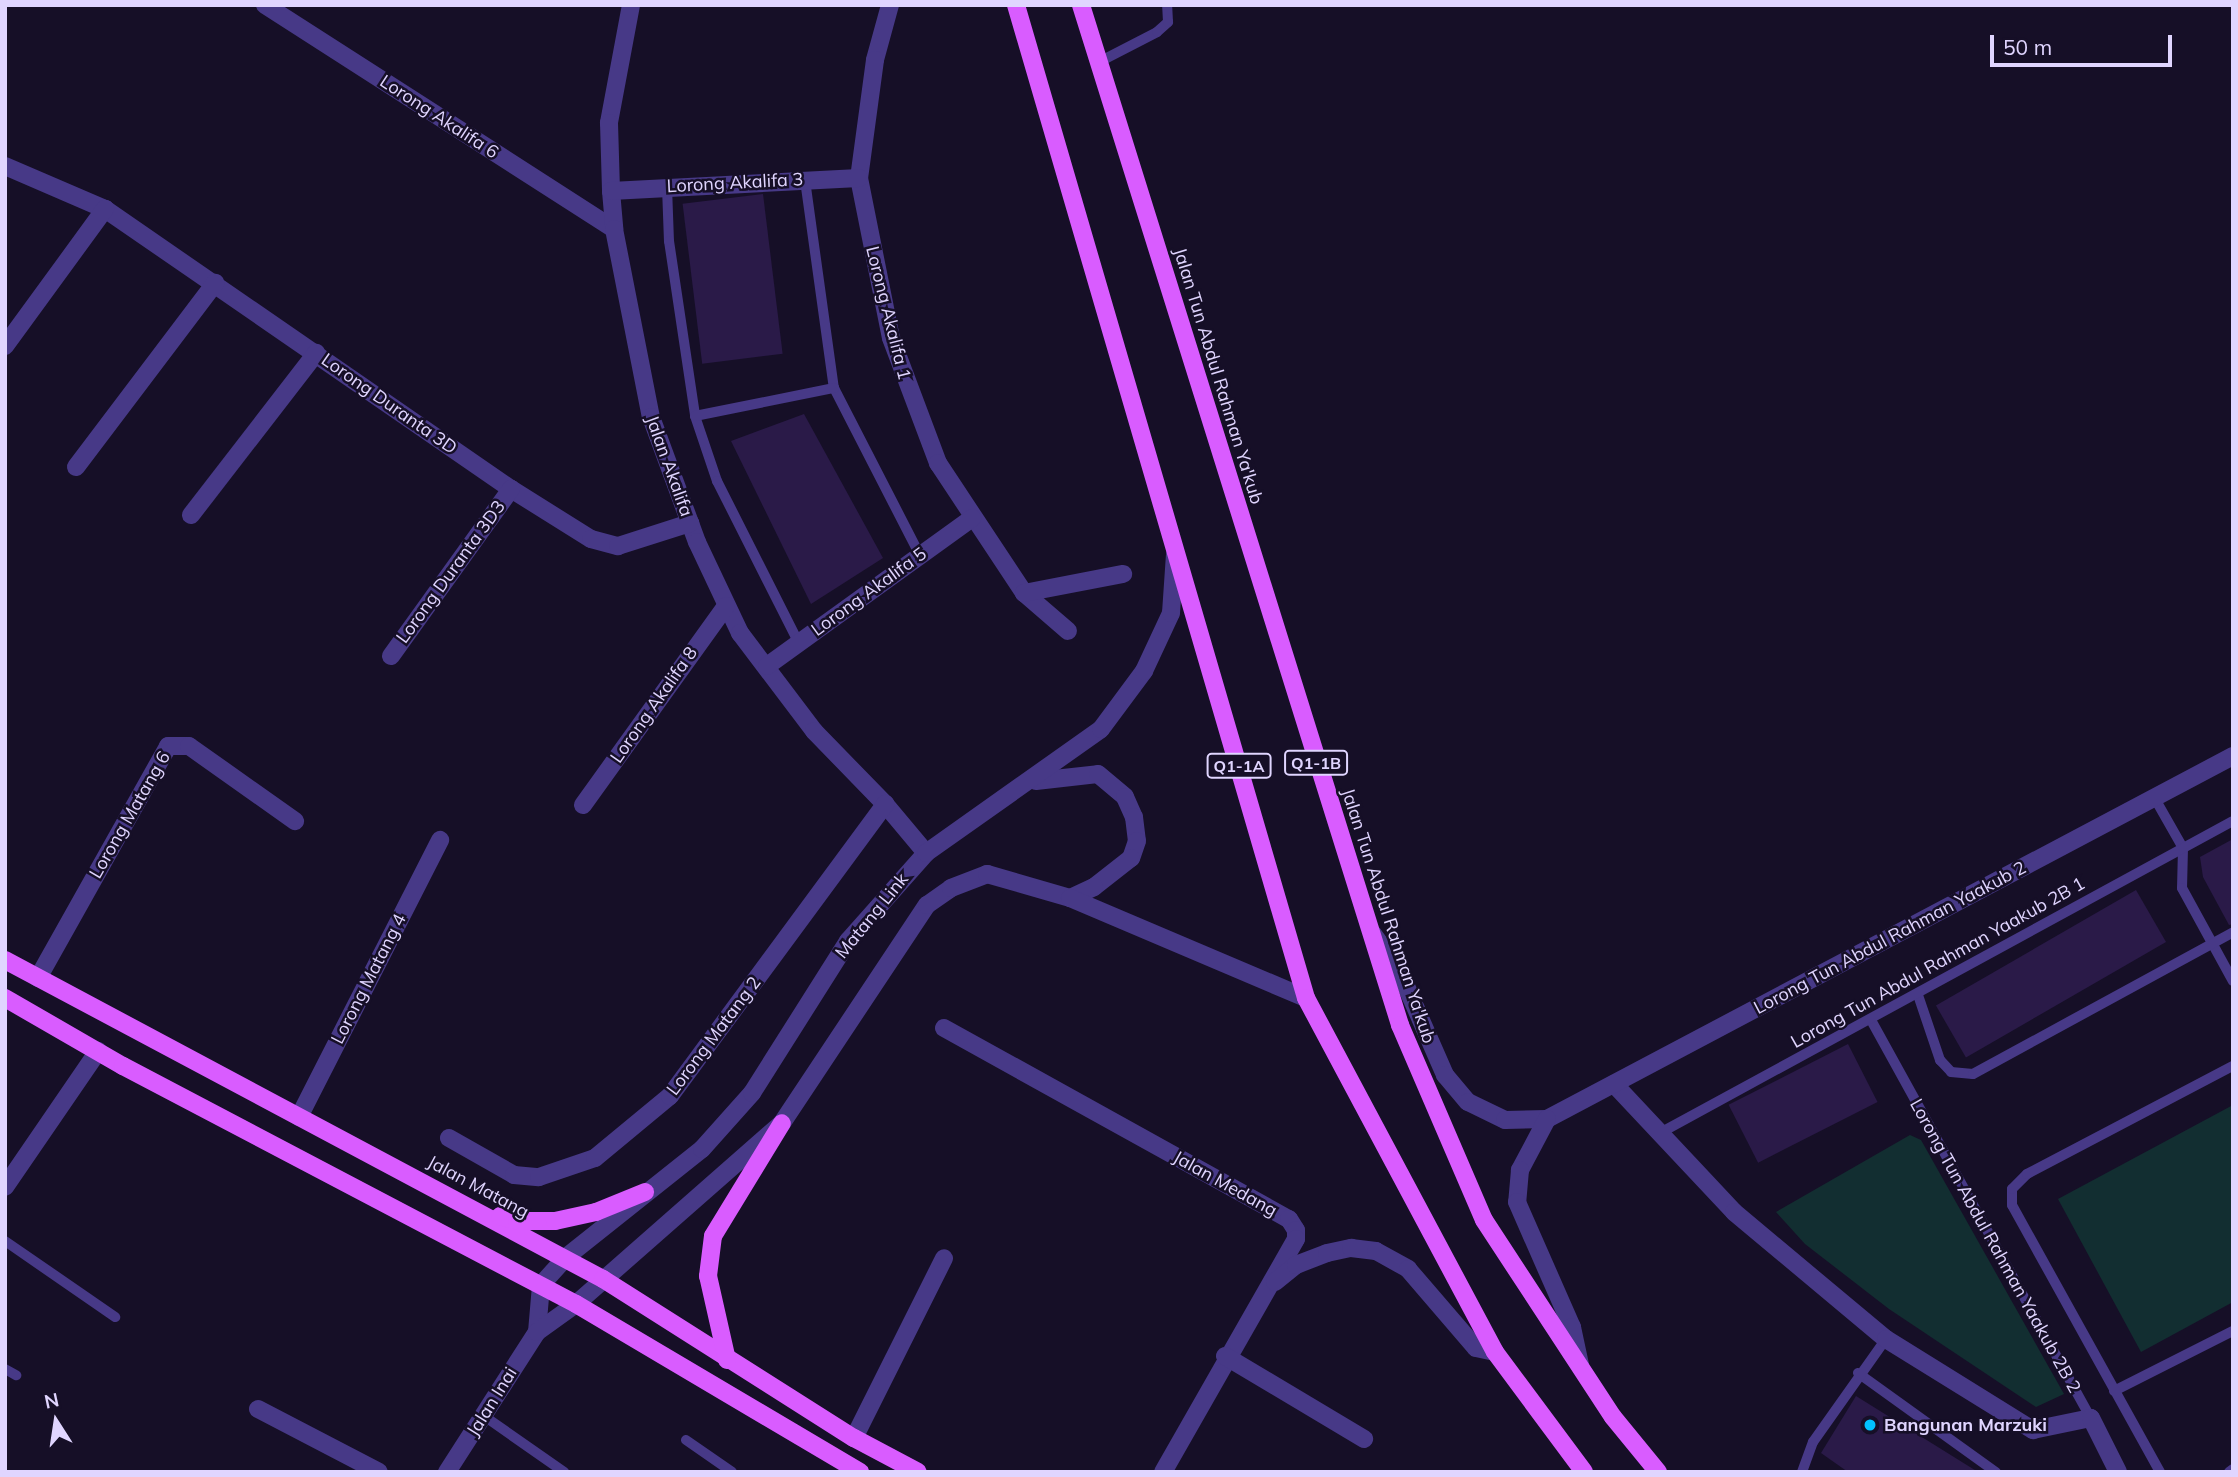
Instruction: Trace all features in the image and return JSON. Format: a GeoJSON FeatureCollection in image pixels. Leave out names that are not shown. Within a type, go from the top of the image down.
{"type":"FeatureCollection","features":[{"type":"Feature","properties":{"kind":"main road","name":"Q1-1A"},"geometry":{"type":"LineString","coordinates":[[1016,5],[1306,998],[1495,1352],[1584,1472]]}},
{"type":"Feature","properties":{"kind":"main road","name":"Jalan Tun Abdul Rahman Ya'kub"},"geometry":{"type":"LineString","coordinates":[[1081,5],[1366,924],[1400,1025],[1484,1220],[1581,1371],[1658,1472]]}},
{"type":"Feature","properties":{"kind":"main road","name":"Jalan Matang"},"geometry":{"type":"LineString","coordinates":[[5,960],[603,1279],[854,1438],[918,1472]]}},
{"type":"Feature","properties":{"kind":"main road"},"geometry":{"type":"LineString","coordinates":[[5,998],[98,1051],[576,1304],[860,1472]]}},
{"type":"Feature","properties":{"kind":"main road"},"geometry":{"type":"LineString","coordinates":[[727,1360],[708,1276],[713,1236],[782,1123]]}},
{"type":"Feature","properties":{"kind":"main road"},"geometry":{"type":"LineString","coordinates":[[473,1208],[517,1221],[555,1221],[596,1212],[645,1192]]}},
{"type":"Feature","properties":{"kind":"street","name":"Lorong Akalifa 6"},"geometry":{"type":"LineString","coordinates":[[265,5],[614,229]]}},
{"type":"Feature","properties":{"kind":"street","name":"Jalan Akalifa"},"geometry":{"type":"LineString","coordinates":[[631,5],[609,123],[611,191],[614,229],[651,417],[690,523],[740,633],[814,731],[886,804],[926,853]]}},
{"type":"Feature","properties":{"kind":"street","name":"Lorong Akalifa 1"},"geometry":{"type":"LineString","coordinates":[[890,5],[875,60],[859,178],[875,275],[908,391],[938,463],[1024,593],[1068,631]]}},
{"type":"Feature","properties":{"kind":"street","name":"Lorong Duranta 3D"},"geometry":{"type":"LineString","coordinates":[[5,166],[105,209],[511,489],[591,539],[618,546],[690,523]]}},
{"type":"Feature","properties":{"kind":"street","name":"Lorong Akalifa 3"},"geometry":{"type":"LineString","coordinates":[[611,191],[859,178]]}},
{"type":"Feature","properties":{"kind":"street"},"geometry":{"type":"LineString","coordinates":[[5,346],[105,209]]}},
{"type":"Feature","properties":{"kind":"street"},"geometry":{"type":"LineString","coordinates":[[76,467],[215,283]]}},
{"type":"Feature","properties":{"kind":"street"},"geometry":{"type":"LineString","coordinates":[[191,515],[316,353]]}},
{"type":"Feature","properties":{"kind":"street","name":"Lorong Duranta 3D3"},"geometry":{"type":"LineString","coordinates":[[391,656],[511,489]]}},
{"type":"Feature","properties":{"kind":"street","name":"Lorong Akalifa 5"},"geometry":{"type":"LineString","coordinates":[[767,666],[972,518]]}},
{"type":"Feature","properties":{"kind":"street","name":"Matang Link"},"geometry":{"type":"LineString","coordinates":[[541,1285],[565,1258],[702,1149],[752,1093],[848,941],[926,853],[1032,781],[1101,729],[1144,671],[1171,613],[1175,545]]}},
{"type":"Feature","properties":{"kind":"street"},"geometry":{"type":"LineString","coordinates":[[1024,593],[1123,573]]}},
{"type":"Feature","properties":{"kind":"street","name":"Lorong Akalifa 8"},"geometry":{"type":"LineString","coordinates":[[583,806],[726,606]]}},
{"type":"Feature","properties":{"kind":"street","name":"Lorong Matang 6"},"geometry":{"type":"LineString","coordinates":[[38,978],[168,746],[189,746],[295,821]]}},
{"type":"Feature","properties":{"kind":"street","name":"Lorong Tun Abdul Rahman Yaakub 2"},"geometry":{"type":"LineString","coordinates":[[1547,1119],[2233,756]]}},
{"type":"Feature","properties":{"kind":"street"},"geometry":{"type":"LineString","coordinates":[[1032,781],[1098,774],[1125,797],[1134,817],[1138,841],[1130,858],[1094,887],[1070,898]]}},
{"type":"Feature","properties":{"kind":"street","name":"Lorong Matang 2"},"geometry":{"type":"LineString","coordinates":[[449,1138],[514,1175],[539,1177],[595,1158],[670,1096],[886,804]]}},
{"type":"Feature","properties":{"kind":"street","name":"Lorong Matang 4"},"geometry":{"type":"LineString","coordinates":[[299,1117],[440,840]]}},
{"type":"Feature","properties":{"kind":"street","name":"Matang Link"},"geometry":{"type":"LineString","coordinates":[[537,1332],[576,1304],[690,1208],[782,1123],[927,905],[951,888],[987,874],[1070,898],[1306,998]]}},
{"type":"Feature","properties":{"kind":"street"},"geometry":{"type":"LineString","coordinates":[[1366,924],[1399,970],[1445,1075],[1468,1102],[1506,1120],[1547,1119],[1520,1170],[1517,1202],[1572,1327],[1581,1371]]}},
{"type":"Feature","properties":{"kind":"street","name":"Jalan Medang"},"geometry":{"type":"LineString","coordinates":[[944,1028],[1289,1219],[1296,1239],[1225,1356],[1163,1472]]}},
{"type":"Feature","properties":{"kind":"street"},"geometry":{"type":"LineString","coordinates":[[5,1187],[98,1051]]}},
{"type":"Feature","properties":{"kind":"street"},"geometry":{"type":"LineString","coordinates":[[1614,1084],[1734,1212],[1886,1339],[2033,1430],[2091,1418]]}},
{"type":"Feature","properties":{"kind":"street"},"geometry":{"type":"LineString","coordinates":[[1261,1293],[1296,1265],[1351,1248],[1376,1251],[1409,1269],[1476,1348],[1495,1352]]}},
{"type":"Feature","properties":{"kind":"street"},"geometry":{"type":"LineString","coordinates":[[854,1438],[944,1258]]}},
{"type":"Feature","properties":{"kind":"street"},"geometry":{"type":"LineString","coordinates":[[537,1332],[541,1285]]}},
{"type":"Feature","properties":{"kind":"street","name":"Jalan Inai"},"geometry":{"type":"LineString","coordinates":[[447,1472],[537,1332]]}},
{"type":"Feature","properties":{"kind":"street"},"geometry":{"type":"LineString","coordinates":[[1225,1356],[1364,1439]]}},
{"type":"Feature","properties":{"kind":"street"},"geometry":{"type":"LineString","coordinates":[[258,1409],[379,1472]]}},
{"type":"Feature","properties":{"kind":"street","name":"Lorong Tun Abdul Rahman Yaakub 2B 2"},"geometry":{"type":"LineString","coordinates":[[2091,1418],[2118,1472]]}},
{"type":"Feature","properties":{"kind":"lane"},"geometry":{"type":"LineString","coordinates":[[1100,62],[1163,27],[1168,22],[1167,5]]}},
{"type":"Feature","properties":{"kind":"lane"},"geometry":{"type":"LineString","coordinates":[[805,180],[834,388],[920,555]]}},
{"type":"Feature","properties":{"kind":"lane"},"geometry":{"type":"LineString","coordinates":[[667,187],[669,241],[695,416],[717,481],[799,643]]}},
{"type":"Feature","properties":{"kind":"lane"},"geometry":{"type":"LineString","coordinates":[[695,416],[834,388]]}},
{"type":"Feature","properties":{"kind":"lane"},"geometry":{"type":"LineString","coordinates":[[2154,797],[2183,848],[2182,888],[2233,981]]}},
{"type":"Feature","properties":{"kind":"lane","name":"Lorong Tun Abdul Rahman Yaakub 2B 1"},"geometry":{"type":"LineString","coordinates":[[1660,1133],[1918,995],[2233,821]]}},
{"type":"Feature","properties":{"kind":"lane"},"geometry":{"type":"LineString","coordinates":[[1918,995],[1940,1060],[1951,1072],[1973,1074],[2233,932]]}},
{"type":"Feature","properties":{"kind":"lane","name":"Lorong Tun Abdul Rahman Yaakub 2B 2"},"geometry":{"type":"LineString","coordinates":[[1871,1020],[2091,1418]]}},
{"type":"Feature","properties":{"kind":"lane"},"geometry":{"type":"LineString","coordinates":[[2160,1472],[2012,1205],[2012,1189],[2027,1174],[2233,1066]]}},
{"type":"Feature","properties":{"kind":"lane"},"geometry":{"type":"LineString","coordinates":[[5,1241],[114,1317]]}},
{"type":"Feature","properties":{"kind":"lane"},"geometry":{"type":"LineString","coordinates":[[2114,1391],[2233,1331]]}},
{"type":"Feature","properties":{"kind":"lane"},"geometry":{"type":"LineString","coordinates":[[1802,1472],[1812,1442],[1858,1373],[1886,1339]]}},
{"type":"Feature","properties":{"kind":"lane"},"geometry":{"type":"LineString","coordinates":[[5,1368],[16,1376]]}},
{"type":"Feature","properties":{"kind":"lane"},"geometry":{"type":"LineString","coordinates":[[1858,1373],[1996,1472]]}},
{"type":"Feature","properties":{"kind":"lane"},"geometry":{"type":"LineString","coordinates":[[484,1416],[564,1472]]}},
{"type":"Feature","properties":{"kind":"lane"},"geometry":{"type":"LineString","coordinates":[[686,1440],[732,1472]]}},
{"type":"Feature","properties":{"kind":"green space"},"geometry":{"type":"Polygon","coordinates":[[[2233,1105],[2233,1302],[2141,1352],[2058,1199],[2233,1105]]]}},
{"type":"Feature","properties":{"kind":"green space"},"geometry":{"type":"Polygon","coordinates":[[[1910,1135],[1921,1140],[2064,1394],[2036,1407],[1889,1309],[1805,1244],[1776,1212],[1910,1135]]]}},
{"type":"Feature","properties":{"kind":"building"},"geometry":{"type":"Polygon","coordinates":[[[763,194],[783,354],[702,364],[683,204],[763,194]]]}},
{"type":"Feature","properties":{"kind":"building"},"geometry":{"type":"Polygon","coordinates":[[[804,414],[883,558],[811,604],[731,441],[804,414]]]}},
{"type":"Feature","properties":{"kind":"building"},"geometry":{"type":"Polygon","coordinates":[[[2233,839],[2233,924],[2229,925],[2203,877],[2200,857],[2233,839]]]}},
{"type":"Feature","properties":{"kind":"building"},"geometry":{"type":"Polygon","coordinates":[[[2136,890],[2166,942],[1966,1057],[1936,1006],[2136,890]]]}},
{"type":"Feature","properties":{"kind":"building"},"geometry":{"type":"Polygon","coordinates":[[[1848,1044],[1878,1102],[1758,1163],[1729,1105],[1848,1044]]]}},
{"type":"Feature","properties":{"kind":"building","name":"Bangunan Marzuki"},"geometry":{"type":"Polygon","coordinates":[[[1856,1396],[1978,1472],[1848,1472],[1821,1453],[1856,1396]]]}},
{"type":"Feature","properties":{"kind":"place","name":"Bangunan Marzuki"},"geometry":{"type":"Point","coordinates":[1870,1425]}}]}
